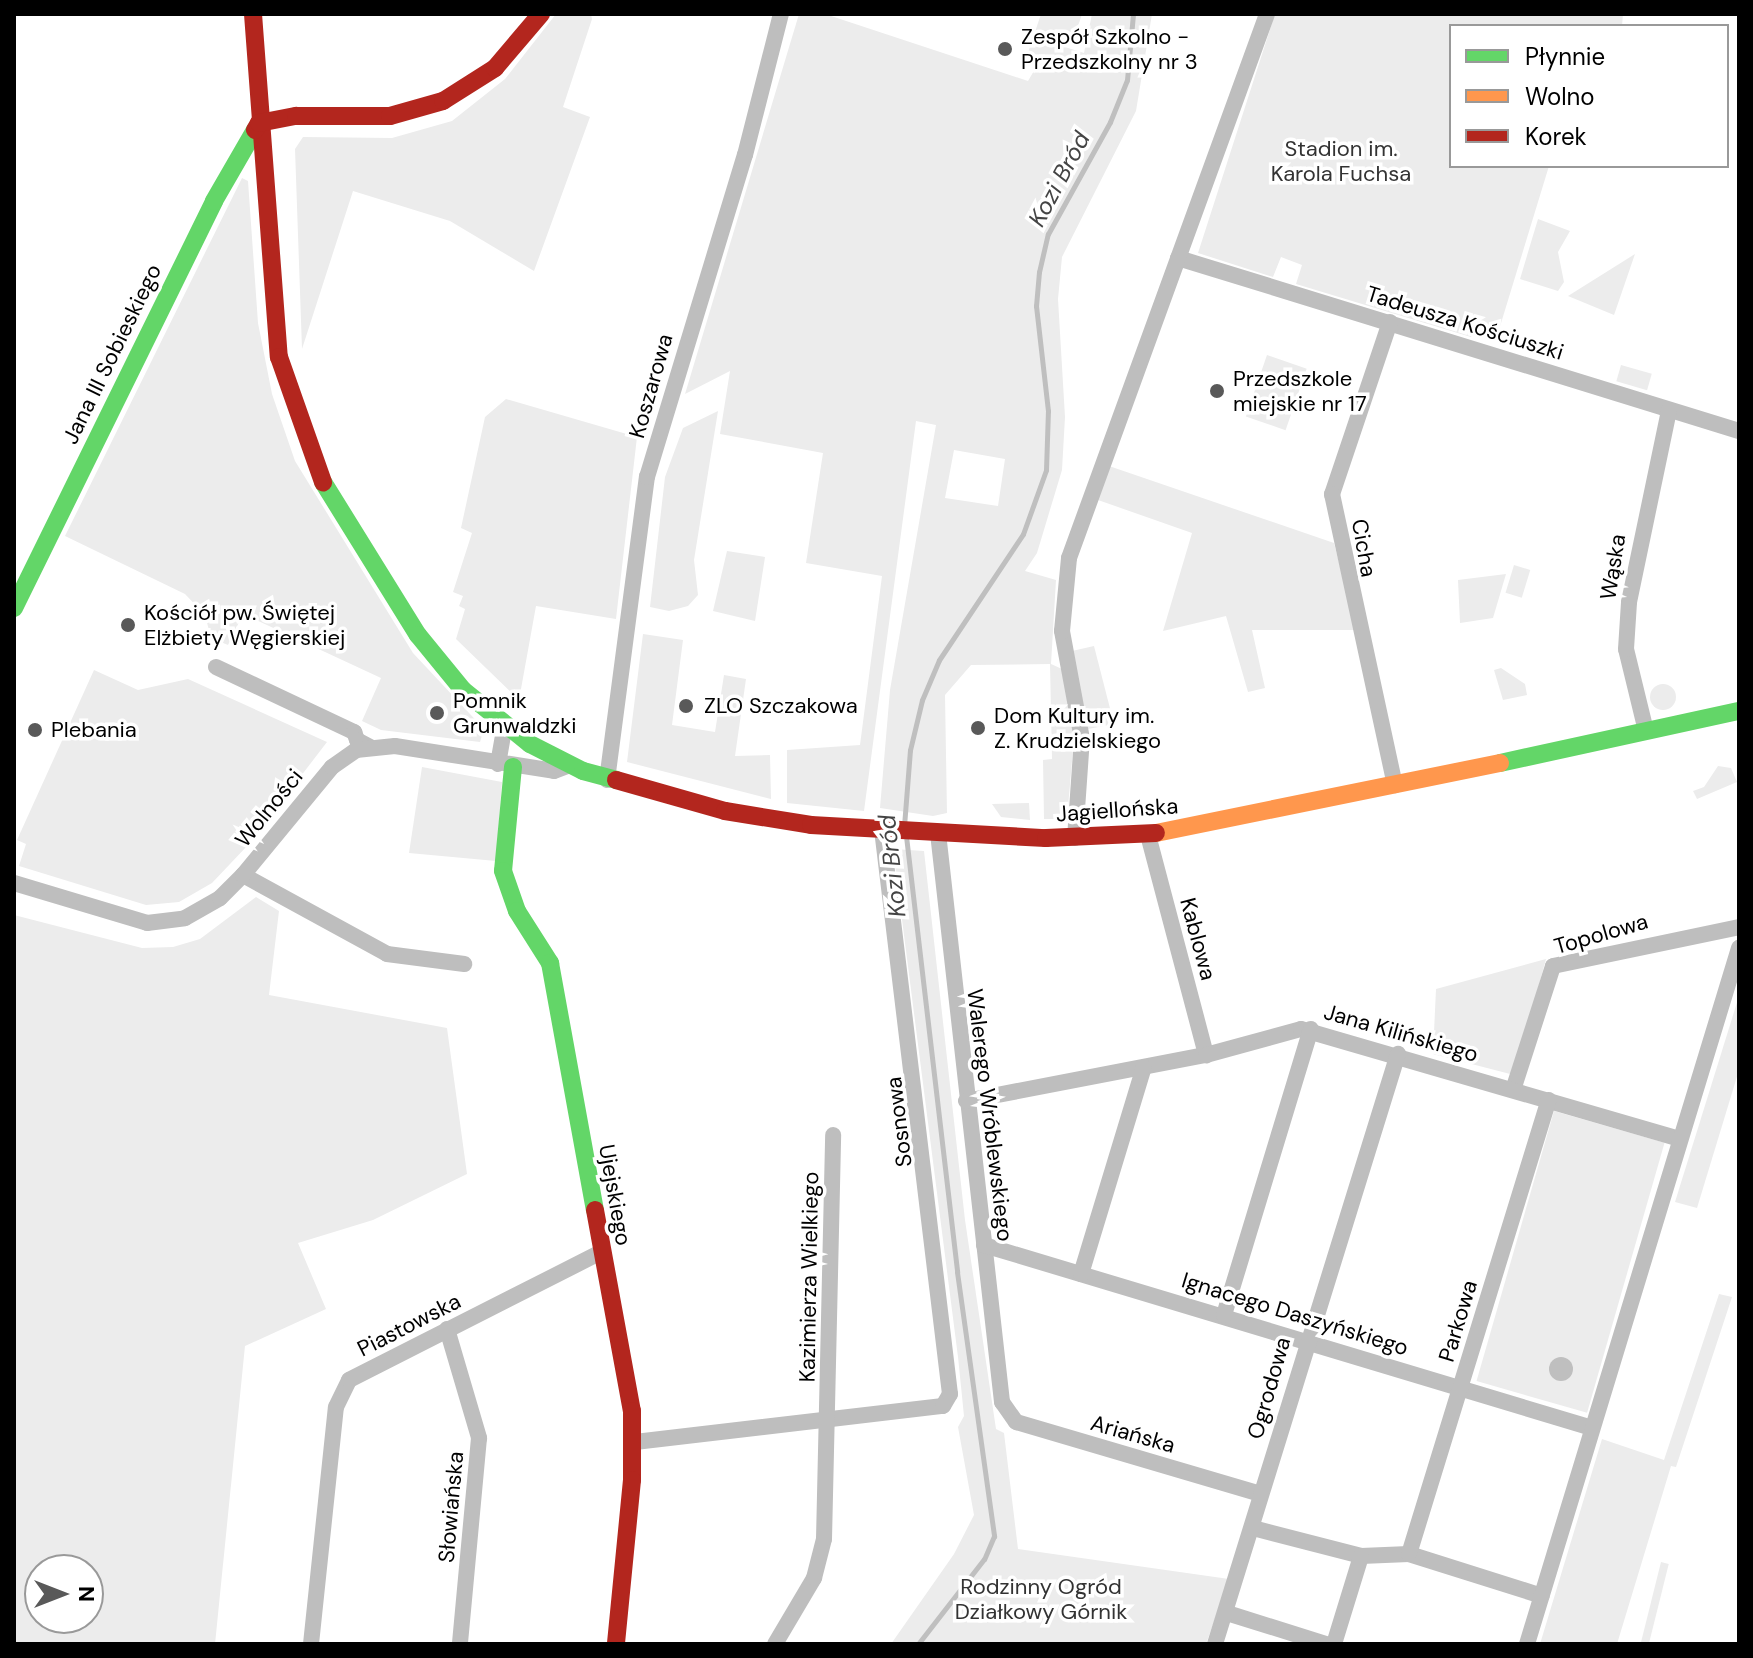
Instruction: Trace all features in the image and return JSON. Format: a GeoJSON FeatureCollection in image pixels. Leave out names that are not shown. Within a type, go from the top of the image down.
{"type":"FeatureCollection","features":[{"type":"Feature","properties":{"kind":"street","name":"Jagiellońska"},"geometry":{"type":"LineString","coordinates":[[253,14],[279,357],[306,446],[330,497],[418,635],[463,690],[505,726],[570,765],[607,780],[766,819],[885,830],[1075,838],[1148,835],[1739,711]]}},
{"type":"Feature","properties":{"kind":"street"},"geometry":{"type":"LineString","coordinates":[[259,123],[296,116],[390,116],[443,101],[495,68],[541,14]]}},
{"type":"Feature","properties":{"kind":"street","name":"Koszarowa"},"geometry":{"type":"LineString","coordinates":[[607,780],[647,477],[745,155],[781,14]]}},
{"type":"Feature","properties":{"kind":"street"},"geometry":{"type":"LineString","coordinates":[[1075,838],[1082,739],[1062,631],[1065,581],[1267,14]]}},
{"type":"Feature","properties":{"kind":"street","name":"Jana III Sobieskiego"},"geometry":{"type":"LineString","coordinates":[[14,608],[214,201],[259,123]]}},
{"type":"Feature","properties":{"kind":"street","name":"Tadeusza Kościuszki"},"geometry":{"type":"LineString","coordinates":[[1178,258],[1739,431]]}},
{"type":"Feature","properties":{"kind":"street","name":"Cicha"},"geometry":{"type":"LineString","coordinates":[[1390,322],[1332,494],[1395,785]]}},
{"type":"Feature","properties":{"kind":"street","name":"Wąska"},"geometry":{"type":"LineString","coordinates":[[1646,731],[1626,649],[1629,602],[1669,410]]}},
{"type":"Feature","properties":{"kind":"street"},"geometry":{"type":"LineString","coordinates":[[216,667],[354,732],[370,747],[554,771],[570,765]]}},
{"type":"Feature","properties":{"kind":"street"},"geometry":{"type":"LineString","coordinates":[[505,726],[506,765]]}},
{"type":"Feature","properties":{"kind":"street","name":"Wolności"},"geometry":{"type":"LineString","coordinates":[[14,883],[147,923],[185,918],[220,898],[243,875],[332,767],[370,747]]}},
{"type":"Feature","properties":{"kind":"street","name":"Ujejskiego"},"geometry":{"type":"LineString","coordinates":[[506,765],[503,871],[517,911],[550,963],[635,1442],[616,1644]]}},
{"type":"Feature","properties":{"kind":"street","name":"Sosnowa"},"geometry":{"type":"LineString","coordinates":[[828,1420],[943,1406],[950,1394],[938,1267],[885,830]]}},
{"type":"Feature","properties":{"kind":"street","name":"Walerego Wróblewskiego"},"geometry":{"type":"LineString","coordinates":[[935,832],[1002,1402]]}},
{"type":"Feature","properties":{"kind":"street","name":"Kablowa"},"geometry":{"type":"LineString","coordinates":[[1148,835],[1206,1055]]}},
{"type":"Feature","properties":{"kind":"street"},"geometry":{"type":"LineString","coordinates":[[243,875],[387,954],[464,964]]}},
{"type":"Feature","properties":{"kind":"street","name":"Topolowa"},"geometry":{"type":"LineString","coordinates":[[1513,1090],[1553,966],[1739,927]]}},
{"type":"Feature","properties":{"kind":"street"},"geometry":{"type":"LineString","coordinates":[[1527,1644],[1739,948]]}},
{"type":"Feature","properties":{"kind":"street"},"geometry":{"type":"LineString","coordinates":[[1224,1315],[1311,1029]]}},
{"type":"Feature","properties":{"kind":"street","name":"Jana Kilińskiego"},"geometry":{"type":"LineString","coordinates":[[966,1101],[1206,1055],[1311,1029],[1679,1139]]}},
{"type":"Feature","properties":{"kind":"street","name":"Ogrodowa"},"geometry":{"type":"LineString","coordinates":[[1215,1644],[1227,1613],[1306,1338],[1398,1054]]}},
{"type":"Feature","properties":{"kind":"street"},"geometry":{"type":"LineString","coordinates":[[1081,1274],[1144,1067]]}},
{"type":"Feature","properties":{"kind":"street","name":"Parkowa"},"geometry":{"type":"LineString","coordinates":[[1409,1554],[1549,1100]]}},
{"type":"Feature","properties":{"kind":"street","name":"Kazimierza Wielkiego"},"geometry":{"type":"LineString","coordinates":[[775,1644],[820,1562],[828,1420],[833,1135]]}},
{"type":"Feature","properties":{"kind":"street","name":"Ignacego Daszyńskiego"},"geometry":{"type":"LineString","coordinates":[[984,1245],[1306,1338],[1592,1428]]}},
{"type":"Feature","properties":{"kind":"street","name":"Piastowska"},"geometry":{"type":"LineString","coordinates":[[311,1644],[339,1393],[349,1380],[601,1252]]}},
{"type":"Feature","properties":{"kind":"street","name":"Słowiańska"},"geometry":{"type":"LineString","coordinates":[[447,1329],[479,1438],[460,1644]]}},
{"type":"Feature","properties":{"kind":"street","name":"Ariańska"},"geometry":{"type":"LineString","coordinates":[[1002,1402],[1016,1422],[1261,1494]]}},
{"type":"Feature","properties":{"kind":"street"},"geometry":{"type":"LineString","coordinates":[[635,1442],[828,1420]]}},
{"type":"Feature","properties":{"kind":"street"},"geometry":{"type":"LineString","coordinates":[[1254,1520],[1285,1533],[1361,1556],[1409,1554],[1542,1596]]}},
{"type":"Feature","properties":{"kind":"street"},"geometry":{"type":"LineString","coordinates":[[1334,1644],[1361,1556]]}},
{"type":"Feature","properties":{"kind":"street"},"geometry":{"type":"LineString","coordinates":[[1227,1613],[1326,1644]]}},
{"type":"Feature","properties":{"kind":"green space"},"geometry":{"type":"Polygon","coordinates":[[[556,14],[591,14],[563,107],[590,117],[534,271],[450,221],[353,191],[302,349],[295,149],[303,137],[392,138],[452,121],[505,79],[556,14]]]}},
{"type":"Feature","properties":{"kind":"green space"},"geometry":{"type":"Polygon","coordinates":[[[799,14],[825,14],[1028,81],[1035,69],[1027,56],[1033,37],[1084,53],[1092,14],[1152,14],[1136,111],[1062,257],[1058,299],[1065,417],[1062,470],[1037,553],[1025,571],[1056,580],[1051,664],[1062,669],[1074,738],[1067,819],[1044,819],[1043,760],[1052,759],[1050,664],[971,665],[945,695],[947,813],[933,816],[880,808],[890,690],[936,425],[916,421],[864,811],[787,803],[787,750],[860,745],[882,576],[806,563],[823,453],[720,434],[730,371],[685,394],[799,14]],[[954,450],[945,498],[998,506],[1005,459],[954,450]]]}},
{"type":"Feature","properties":{"kind":"green space"},"geometry":{"type":"Polygon","coordinates":[[[1041,14],[1082,14],[1072,44],[1035,32],[1041,14]]]}},
{"type":"Feature","properties":{"kind":"green space","name":"Stadion im. Karola Fuchsa"},"geometry":{"type":"Polygon","coordinates":[[[1275,14],[1623,14],[1622,24],[1449,24],[1449,168],[1548,168],[1498,333],[1477,327],[1471,337],[1296,284],[1302,265],[1281,257],[1273,277],[1198,253],[1275,14]]]}},
{"type":"Feature","properties":{"kind":"green space"},"geometry":{"type":"Polygon","coordinates":[[[242,178],[248,181],[258,323],[272,394],[295,461],[413,653],[484,729],[480,742],[381,730],[362,721],[381,678],[243,614],[228,645],[211,638],[205,615],[185,594],[65,536],[242,178]]]}},
{"type":"Feature","properties":{"kind":"green space"},"geometry":{"type":"Polygon","coordinates":[[[1538,219],[1570,231],[1558,252],[1564,282],[1558,291],[1520,279],[1538,219]]]}},
{"type":"Feature","properties":{"kind":"green space"},"geometry":{"type":"Polygon","coordinates":[[[1635,254],[1614,315],[1568,296],[1635,254]]]}},
{"type":"Feature","properties":{"kind":"green space"},"geometry":{"type":"Polygon","coordinates":[[[1267,355],[1307,369],[1286,430],[1246,416],[1267,355]]]}},
{"type":"Feature","properties":{"kind":"green space"},"geometry":{"type":"Polygon","coordinates":[[[1621,365],[1652,374],[1647,390],[1616,381],[1621,365]]]}},
{"type":"Feature","properties":{"kind":"green space"},"geometry":{"type":"Polygon","coordinates":[[[506,399],[637,437],[616,619],[536,606],[519,700],[456,639],[465,609],[459,606],[463,596],[453,592],[472,533],[461,528],[485,417],[506,399]]]}},
{"type":"Feature","properties":{"kind":"green space"},"geometry":{"type":"Polygon","coordinates":[[[718,411],[694,560],[698,595],[688,606],[669,611],[650,607],[665,477],[683,428],[718,411]]]}},
{"type":"Feature","properties":{"kind":"green space"},"geometry":{"type":"Polygon","coordinates":[[[1109,466],[1334,543],[1356,630],[1252,630],[1265,688],[1248,692],[1226,616],[1163,631],[1192,533],[1098,500],[1109,466]]]}},
{"type":"Feature","properties":{"kind":"green space"},"geometry":{"type":"Polygon","coordinates":[[[727,551],[765,557],[755,621],[713,611],[727,551]]]}},
{"type":"Feature","properties":{"kind":"green space"},"geometry":{"type":"Polygon","coordinates":[[[1514,565],[1530,570],[1522,598],[1506,593],[1514,565]]]}},
{"type":"Feature","properties":{"kind":"green space"},"geometry":{"type":"Polygon","coordinates":[[[1506,574],[1493,618],[1460,623],[1458,580],[1506,574]]]}},
{"type":"Feature","properties":{"kind":"green space"},"geometry":{"type":"Polygon","coordinates":[[[643,634],[683,640],[672,725],[715,732],[724,675],[746,679],[735,756],[770,755],[771,799],[627,762],[643,634]]]}},
{"type":"Feature","properties":{"kind":"green space"},"geometry":{"type":"Polygon","coordinates":[[[1094,646],[1114,724],[1088,729],[1072,651],[1094,646]]]}},
{"type":"Feature","properties":{"kind":"green space"},"geometry":{"type":"Polygon","coordinates":[[[1501,668],[1525,684],[1527,695],[1503,700],[1494,670],[1501,668]]]}},
{"type":"Feature","properties":{"kind":"green space"},"geometry":{"type":"Polygon","coordinates":[[[94,670],[138,690],[188,679],[327,742],[248,845],[212,883],[179,902],[146,905],[19,866],[26,844],[17,840],[94,670]]]}},
{"type":"Feature","properties":{"kind":"green space"},"geometry":{"type":"Polygon","coordinates":[[[1663,684],[1672,688],[1676,697],[1672,706],[1663,710],[1654,706],[1650,697],[1654,688],[1663,684]]]}},
{"type":"Feature","properties":{"kind":"green space"},"geometry":{"type":"Polygon","coordinates":[[[1718,766],[1731,768],[1737,782],[1697,799],[1693,791],[1704,787],[1718,766]]]}},
{"type":"Feature","properties":{"kind":"green space"},"geometry":{"type":"Polygon","coordinates":[[[422,767],[502,782],[496,861],[409,853],[422,767]]]}},
{"type":"Feature","properties":{"kind":"green space"},"geometry":{"type":"Polygon","coordinates":[[[1029,803],[1030,820],[1001,817],[992,804],[1029,803]]]}},
{"type":"Feature","properties":{"kind":"green space","name":"Rodzinny Ogród Działkowy Górnik"},"geometry":{"type":"Polygon","coordinates":[[[893,849],[924,851],[965,1220],[996,1429],[1004,1433],[1018,1549],[1229,1579],[1206,1644],[891,1644],[954,1554],[974,1515],[958,1427],[964,1416],[958,1357],[893,849]]]}},
{"type":"Feature","properties":{"kind":"green space"},"geometry":{"type":"Polygon","coordinates":[[[256,897],[279,911],[269,995],[447,1028],[467,1174],[373,1220],[298,1243],[326,1309],[245,1346],[215,1644],[14,1644],[14,915],[142,948],[173,947],[200,939],[256,897]]]}},
{"type":"Feature","properties":{"kind":"green space"},"geometry":{"type":"Polygon","coordinates":[[[1546,959],[1514,1075],[1433,1054],[1436,989],[1546,959]]]}},
{"type":"Feature","properties":{"kind":"green space"},"geometry":{"type":"Polygon","coordinates":[[[1739,996],[1739,1070],[1697,1208],[1675,1202],[1739,996]]]}},
{"type":"Feature","properties":{"kind":"green space"},"geometry":{"type":"Polygon","coordinates":[[[1554,1111],[1665,1143],[1587,1413],[1477,1381],[1554,1111]]]}},
{"type":"Feature","properties":{"kind":"green space"},"geometry":{"type":"Polygon","coordinates":[[[1719,1294],[1732,1297],[1676,1467],[1671,1466],[1617,1644],[1540,1644],[1602,1439],[1664,1460],[1719,1294]]]}},
{"type":"Feature","properties":{"kind":"green space"},"geometry":{"type":"Polygon","coordinates":[[[1661,1562],[1669,1564],[1649,1644],[1641,1644],[1661,1562]]]}},
{"type":"Feature","properties":{"kind":"shaded area"},"geometry":{"type":"Polygon","coordinates":[[[1561,1357],[1569,1361],[1573,1369],[1569,1377],[1561,1381],[1553,1377],[1549,1369],[1553,1361],[1561,1357]]]}},
{"type":"Feature","properties":{"kind":"waterway","name":"Kozi Bród"},"geometry":{"type":"LineString","coordinates":[[904,826],[910,750],[922,700],[939,660],[1023,534],[1046,470],[1048,411],[1036,306],[1039,272],[1048,234],[1110,122],[1127,80],[1133,14]]}},
{"type":"Feature","properties":{"kind":"waterway","name":"Kozi Bród"},"geometry":{"type":"LineString","coordinates":[[906,836],[957,1272],[994,1536],[984,1559],[918,1644]]}},
{"type":"Feature","properties":{"kind":"traffic: fast"},"geometry":{"type":"LineString","coordinates":[[14,608],[214,201],[255,130]]}},
{"type":"Feature","properties":{"kind":"traffic: fast"},"geometry":{"type":"LineString","coordinates":[[323,482],[418,635],[463,690],[530,744],[583,771],[616,780]]}},
{"type":"Feature","properties":{"kind":"traffic: fast"},"geometry":{"type":"LineString","coordinates":[[1500,763],[1739,711]]}},
{"type":"Feature","properties":{"kind":"traffic: fast"},"geometry":{"type":"LineString","coordinates":[[513,767],[503,871],[517,911],[550,963],[595,1210]]}},
{"type":"Feature","properties":{"kind":"traffic: slow"},"geometry":{"type":"LineString","coordinates":[[1156,833],[1500,763]]}},
{"type":"Feature","properties":{"kind":"traffic: jam"},"geometry":{"type":"LineString","coordinates":[[253,14],[279,357],[323,482]]}},
{"type":"Feature","properties":{"kind":"traffic: jam"},"geometry":{"type":"LineString","coordinates":[[255,130],[259,123],[296,116],[390,116],[443,101],[495,68],[541,14]]}},
{"type":"Feature","properties":{"kind":"traffic: jam"},"geometry":{"type":"LineString","coordinates":[[616,780],[725,811],[811,825],[1046,838],[1156,833]]}},
{"type":"Feature","properties":{"kind":"traffic: jam"},"geometry":{"type":"LineString","coordinates":[[595,1210],[632,1411],[632,1480],[616,1644]]}},
{"type":"Feature","properties":{"kind":"place","name":"Zespół Szkolno - Przedszkolny nr 3"},"geometry":{"type":"Point","coordinates":[1005,49]}},
{"type":"Feature","properties":{"kind":"place","name":"Przedszkole miejskie nr 17"},"geometry":{"type":"Point","coordinates":[1217,391]}},
{"type":"Feature","properties":{"kind":"place","name":"Kościół pw. Świętej Elżbiety Węgierskiej"},"geometry":{"type":"Point","coordinates":[128,625]}},
{"type":"Feature","properties":{"kind":"place","name":"ZLO Szczakowa"},"geometry":{"type":"Point","coordinates":[686,706]}},
{"type":"Feature","properties":{"kind":"place","name":"Pomnik Grunwaldzki"},"geometry":{"type":"Point","coordinates":[437,713]}},
{"type":"Feature","properties":{"kind":"place","name":"Dom Kultury im. Z. Krudzielskiego"},"geometry":{"type":"Point","coordinates":[978,728]}},
{"type":"Feature","properties":{"kind":"place","name":"Plebania"},"geometry":{"type":"Point","coordinates":[35,730]}}]}
